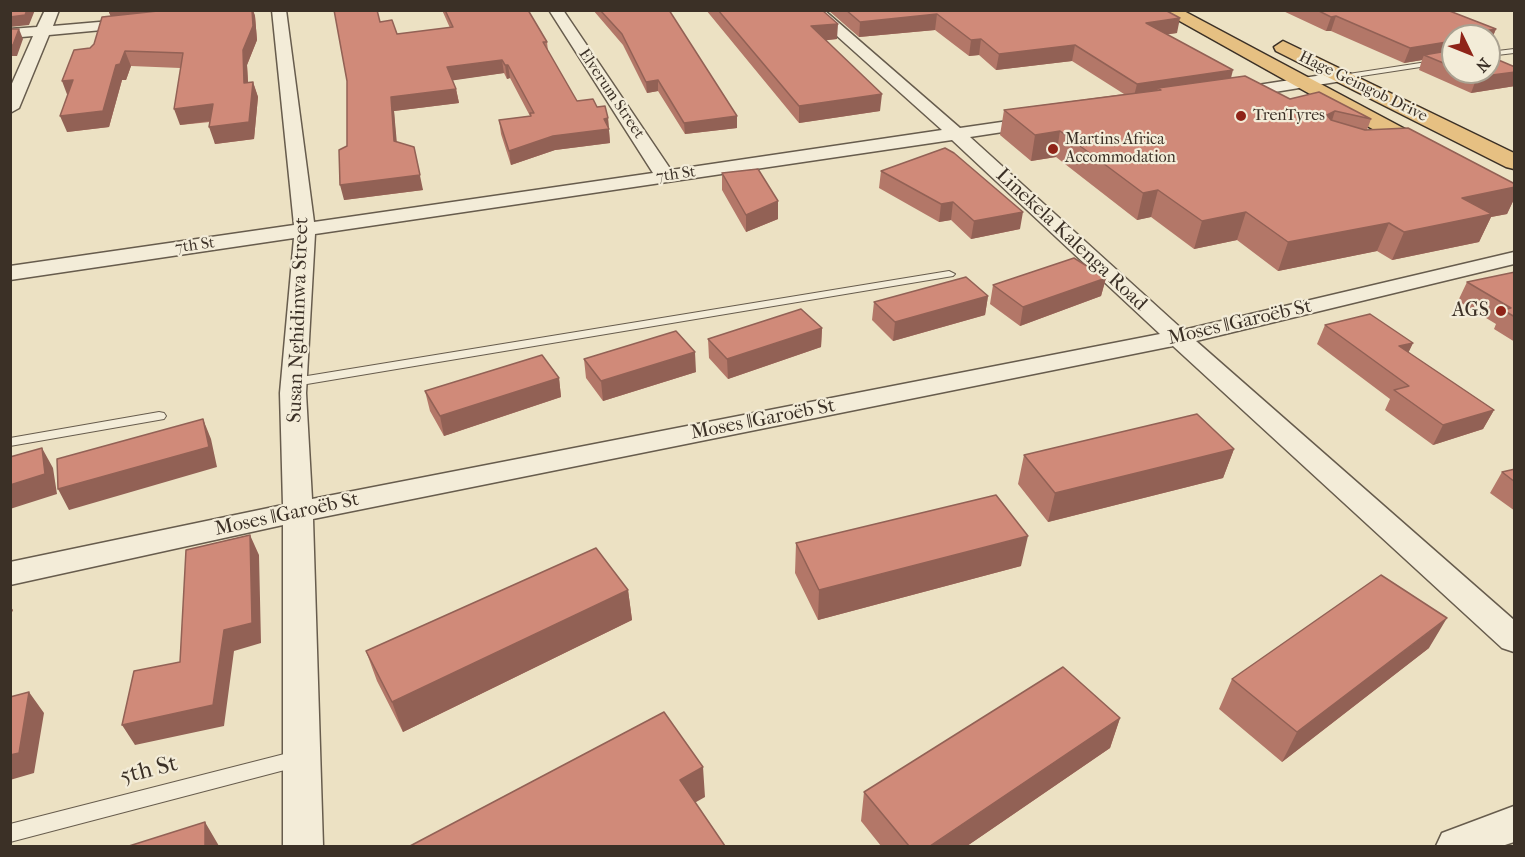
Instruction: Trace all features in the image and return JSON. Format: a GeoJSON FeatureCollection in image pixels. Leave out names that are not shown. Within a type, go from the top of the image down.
{"type":"FeatureCollection","features":[{"type":"Feature","properties":{"kind":"highway","name":"Hage Geingob Drive"},"geometry":{"type":"LineString","coordinates":[[1168,10],[1303,83],[1412,148],[1443,158]]}},
{"type":"Feature","properties":{"kind":"highway","name":"Hage Geingob Drive"},"geometry":{"type":"LineString","coordinates":[[1262,36],[1515,162]]}},
{"type":"Feature","properties":{"kind":"street"},"geometry":{"type":"LineString","coordinates":[[10,108],[52,10]]}},
{"type":"Feature","properties":{"kind":"street","name":"Susan Nghidinwa Street"},"geometry":{"type":"LineString","coordinates":[[279,10],[305,230],[295,382],[303,846]]}},
{"type":"Feature","properties":{"kind":"street","name":"Elverum Street"},"geometry":{"type":"LineString","coordinates":[[556,10],[666,177]]}},
{"type":"Feature","properties":{"kind":"street","name":"Linekela Kalenga Road"},"geometry":{"type":"LineString","coordinates":[[815,10],[956,134],[1178,338],[1515,639]]}},
{"type":"Feature","properties":{"kind":"street"},"geometry":{"type":"LineString","coordinates":[[10,34],[149,21]]}},
{"type":"Feature","properties":{"kind":"street"},"geometry":{"type":"LineString","coordinates":[[1214,96],[1342,77]]}},
{"type":"Feature","properties":{"kind":"street","name":"7th St"},"geometry":{"type":"LineString","coordinates":[[10,273],[1049,120]]}},
{"type":"Feature","properties":{"kind":"street","name":"Moses ǁGaroëb St"},"geometry":{"type":"LineString","coordinates":[[10,574],[298,512],[1178,338],[1515,258]]}},
{"type":"Feature","properties":{"kind":"street"},"geometry":{"type":"LineString","coordinates":[[1456,846],[1515,824]]}},
{"type":"Feature","properties":{"kind":"lane"},"geometry":{"type":"LineString","coordinates":[[1342,77],[1441,62]]}},
{"type":"Feature","properties":{"kind":"lane"},"geometry":{"type":"LineString","coordinates":[[1237,93],[1257,104]]}},
{"type":"Feature","properties":{"kind":"lane"},"geometry":{"type":"LineString","coordinates":[[295,382],[949,274]]}},
{"type":"Feature","properties":{"kind":"lane"},"geometry":{"type":"LineString","coordinates":[[10,442],[159,416]]}},
{"type":"Feature","properties":{"kind":"lane","name":"5th St"},"geometry":{"type":"LineString","coordinates":[[10,833],[300,758]]}},
{"type":"Feature","properties":{"kind":"building"},"geometry":{"type":"Polygon","coordinates":[[[10,10],[27,10],[25,15],[10,17],[10,10]]]}},
{"type":"Feature","properties":{"kind":"building"},"geometry":{"type":"Polygon","coordinates":[[[167,10],[252,10],[253,26],[243,50],[244,83],[253,82],[249,122],[209,127],[213,104],[174,109],[183,53],[125,51],[120,64],[116,65],[103,111],[60,116],[73,80],[62,81],[74,50],[90,48],[94,44],[102,17],[167,10]]]}},
{"type":"Feature","properties":{"kind":"building"},"geometry":{"type":"Polygon","coordinates":[[[334,10],[377,10],[380,22],[392,20],[397,34],[453,27],[445,10],[528,10],[547,42],[543,42],[577,101],[593,99],[597,107],[605,106],[608,118],[604,119],[609,129],[553,136],[509,151],[499,120],[531,116],[530,113],[534,113],[508,65],[505,65],[502,60],[447,67],[456,89],[391,97],[394,141],[414,147],[420,175],[340,185],[339,150],[347,146],[347,81],[334,10]]]}},
{"type":"Feature","properties":{"kind":"building"},"geometry":{"type":"Polygon","coordinates":[[[600,10],[669,10],[737,116],[684,123],[658,80],[646,82],[622,34],[600,10]]]}},
{"type":"Feature","properties":{"kind":"building"},"geometry":{"type":"Polygon","coordinates":[[[718,10],[822,10],[838,24],[811,26],[882,94],[799,106],[718,10]]]}},
{"type":"Feature","properties":{"kind":"building"},"geometry":{"type":"Polygon","coordinates":[[[846,10],[1165,10],[1180,18],[1146,23],[1233,70],[1137,84],[1075,45],[999,54],[981,39],[971,40],[937,14],[860,22],[846,10]]]}},
{"type":"Feature","properties":{"kind":"building"},"geometry":{"type":"Polygon","coordinates":[[[1317,10],[1447,10],[1483,24],[1441,24],[1441,43],[1410,48],[1336,16],[1331,17],[1317,10]]]}},
{"type":"Feature","properties":{"kind":"building"},"geometry":{"type":"Polygon","coordinates":[[[10,29],[19,29],[13,45],[10,45],[10,29]]]}},
{"type":"Feature","properties":{"kind":"building"},"geometry":{"type":"Polygon","coordinates":[[[1441,52],[1441,62],[1424,55],[1441,52]]]}},
{"type":"Feature","properties":{"kind":"building"},"geometry":{"type":"Polygon","coordinates":[[[1501,61],[1515,67],[1515,72],[1501,74],[1501,61]]]}},
{"type":"Feature","properties":{"kind":"building"},"geometry":{"type":"Polygon","coordinates":[[[1245,76],[1290,99],[1319,92],[1371,119],[1335,111],[1327,115],[1331,120],[1365,130],[1408,128],[1515,184],[1515,187],[1462,198],[1492,214],[1404,232],[1389,223],[1288,242],[1246,212],[1202,221],[1158,190],[1143,193],[1060,131],[1035,135],[1004,110],[1161,90],[1158,88],[1245,76]]]}},
{"type":"Feature","properties":{"kind":"building"},"geometry":{"type":"Polygon","coordinates":[[[945,148],[954,153],[1023,212],[974,221],[953,202],[941,204],[881,171],[945,148]]]}},
{"type":"Feature","properties":{"kind":"building"},"geometry":{"type":"Polygon","coordinates":[[[758,169],[778,201],[746,215],[722,173],[758,169]]]}},
{"type":"Feature","properties":{"kind":"building"},"geometry":{"type":"Polygon","coordinates":[[[1074,258],[1106,278],[1023,307],[993,285],[1074,258]]]}},
{"type":"Feature","properties":{"kind":"building"},"geometry":{"type":"Polygon","coordinates":[[[1515,272],[1515,317],[1503,310],[1511,308],[1467,282],[1515,272]]]}},
{"type":"Feature","properties":{"kind":"building"},"geometry":{"type":"Polygon","coordinates":[[[966,277],[988,296],[895,322],[874,302],[966,277]]]}},
{"type":"Feature","properties":{"kind":"building"},"geometry":{"type":"Polygon","coordinates":[[[801,309],[822,328],[727,359],[708,339],[801,309]]]}},
{"type":"Feature","properties":{"kind":"building"},"geometry":{"type":"Polygon","coordinates":[[[1370,314],[1413,343],[1399,346],[1494,410],[1443,425],[1394,390],[1409,386],[1325,325],[1370,314]]]}},
{"type":"Feature","properties":{"kind":"building"},"geometry":{"type":"Polygon","coordinates":[[[676,331],[695,352],[601,381],[584,359],[676,331]]]}},
{"type":"Feature","properties":{"kind":"building"},"geometry":{"type":"Polygon","coordinates":[[[542,355],[559,378],[440,416],[425,391],[542,355]]]}},
{"type":"Feature","properties":{"kind":"building"},"geometry":{"type":"Polygon","coordinates":[[[1197,414],[1234,449],[1055,493],[1024,455],[1197,414]]]}},
{"type":"Feature","properties":{"kind":"building"},"geometry":{"type":"Polygon","coordinates":[[[203,419],[209,447],[58,489],[57,459],[203,419]]]}},
{"type":"Feature","properties":{"kind":"building"},"geometry":{"type":"Polygon","coordinates":[[[42,448],[45,474],[10,485],[10,457],[42,448]]]}},
{"type":"Feature","properties":{"kind":"building"},"geometry":{"type":"Polygon","coordinates":[[[1515,469],[1515,482],[1502,472],[1515,469]]]}},
{"type":"Feature","properties":{"kind":"building"},"geometry":{"type":"Polygon","coordinates":[[[996,495],[1028,536],[819,590],[796,543],[996,495]]]}},
{"type":"Feature","properties":{"kind":"building"},"geometry":{"type":"Polygon","coordinates":[[[250,535],[252,623],[224,630],[213,705],[122,725],[134,671],[180,662],[186,550],[250,535]]]}},
{"type":"Feature","properties":{"kind":"building"},"geometry":{"type":"Polygon","coordinates":[[[596,548],[628,590],[392,702],[366,651],[596,548]]]}},
{"type":"Feature","properties":{"kind":"building"},"geometry":{"type":"Polygon","coordinates":[[[1381,575],[1447,618],[1297,732],[1232,679],[1381,575]]]}},
{"type":"Feature","properties":{"kind":"building"},"geometry":{"type":"Polygon","coordinates":[[[1063,667],[1120,718],[930,846],[909,846],[864,792],[1063,667]]]}},
{"type":"Feature","properties":{"kind":"building"},"geometry":{"type":"Polygon","coordinates":[[[29,692],[19,753],[10,755],[10,697],[29,692]]]}},
{"type":"Feature","properties":{"kind":"building"},"geometry":{"type":"Polygon","coordinates":[[[664,712],[703,767],[680,780],[725,846],[410,846],[664,712]]]}},
{"type":"Feature","properties":{"kind":"building"},"geometry":{"type":"Polygon","coordinates":[[[205,822],[205,846],[129,846],[205,822]]]}},
{"type":"Feature","properties":{"kind":"place","name":"TrenTyres"},"geometry":{"type":"Point","coordinates":[1241,116]}},
{"type":"Feature","properties":{"kind":"place","name":"Martins Africa Accommodation"},"geometry":{"type":"Point","coordinates":[1053,149]}},
{"type":"Feature","properties":{"kind":"place","name":"AGS"},"geometry":{"type":"Point","coordinates":[1501,311]}}]}
